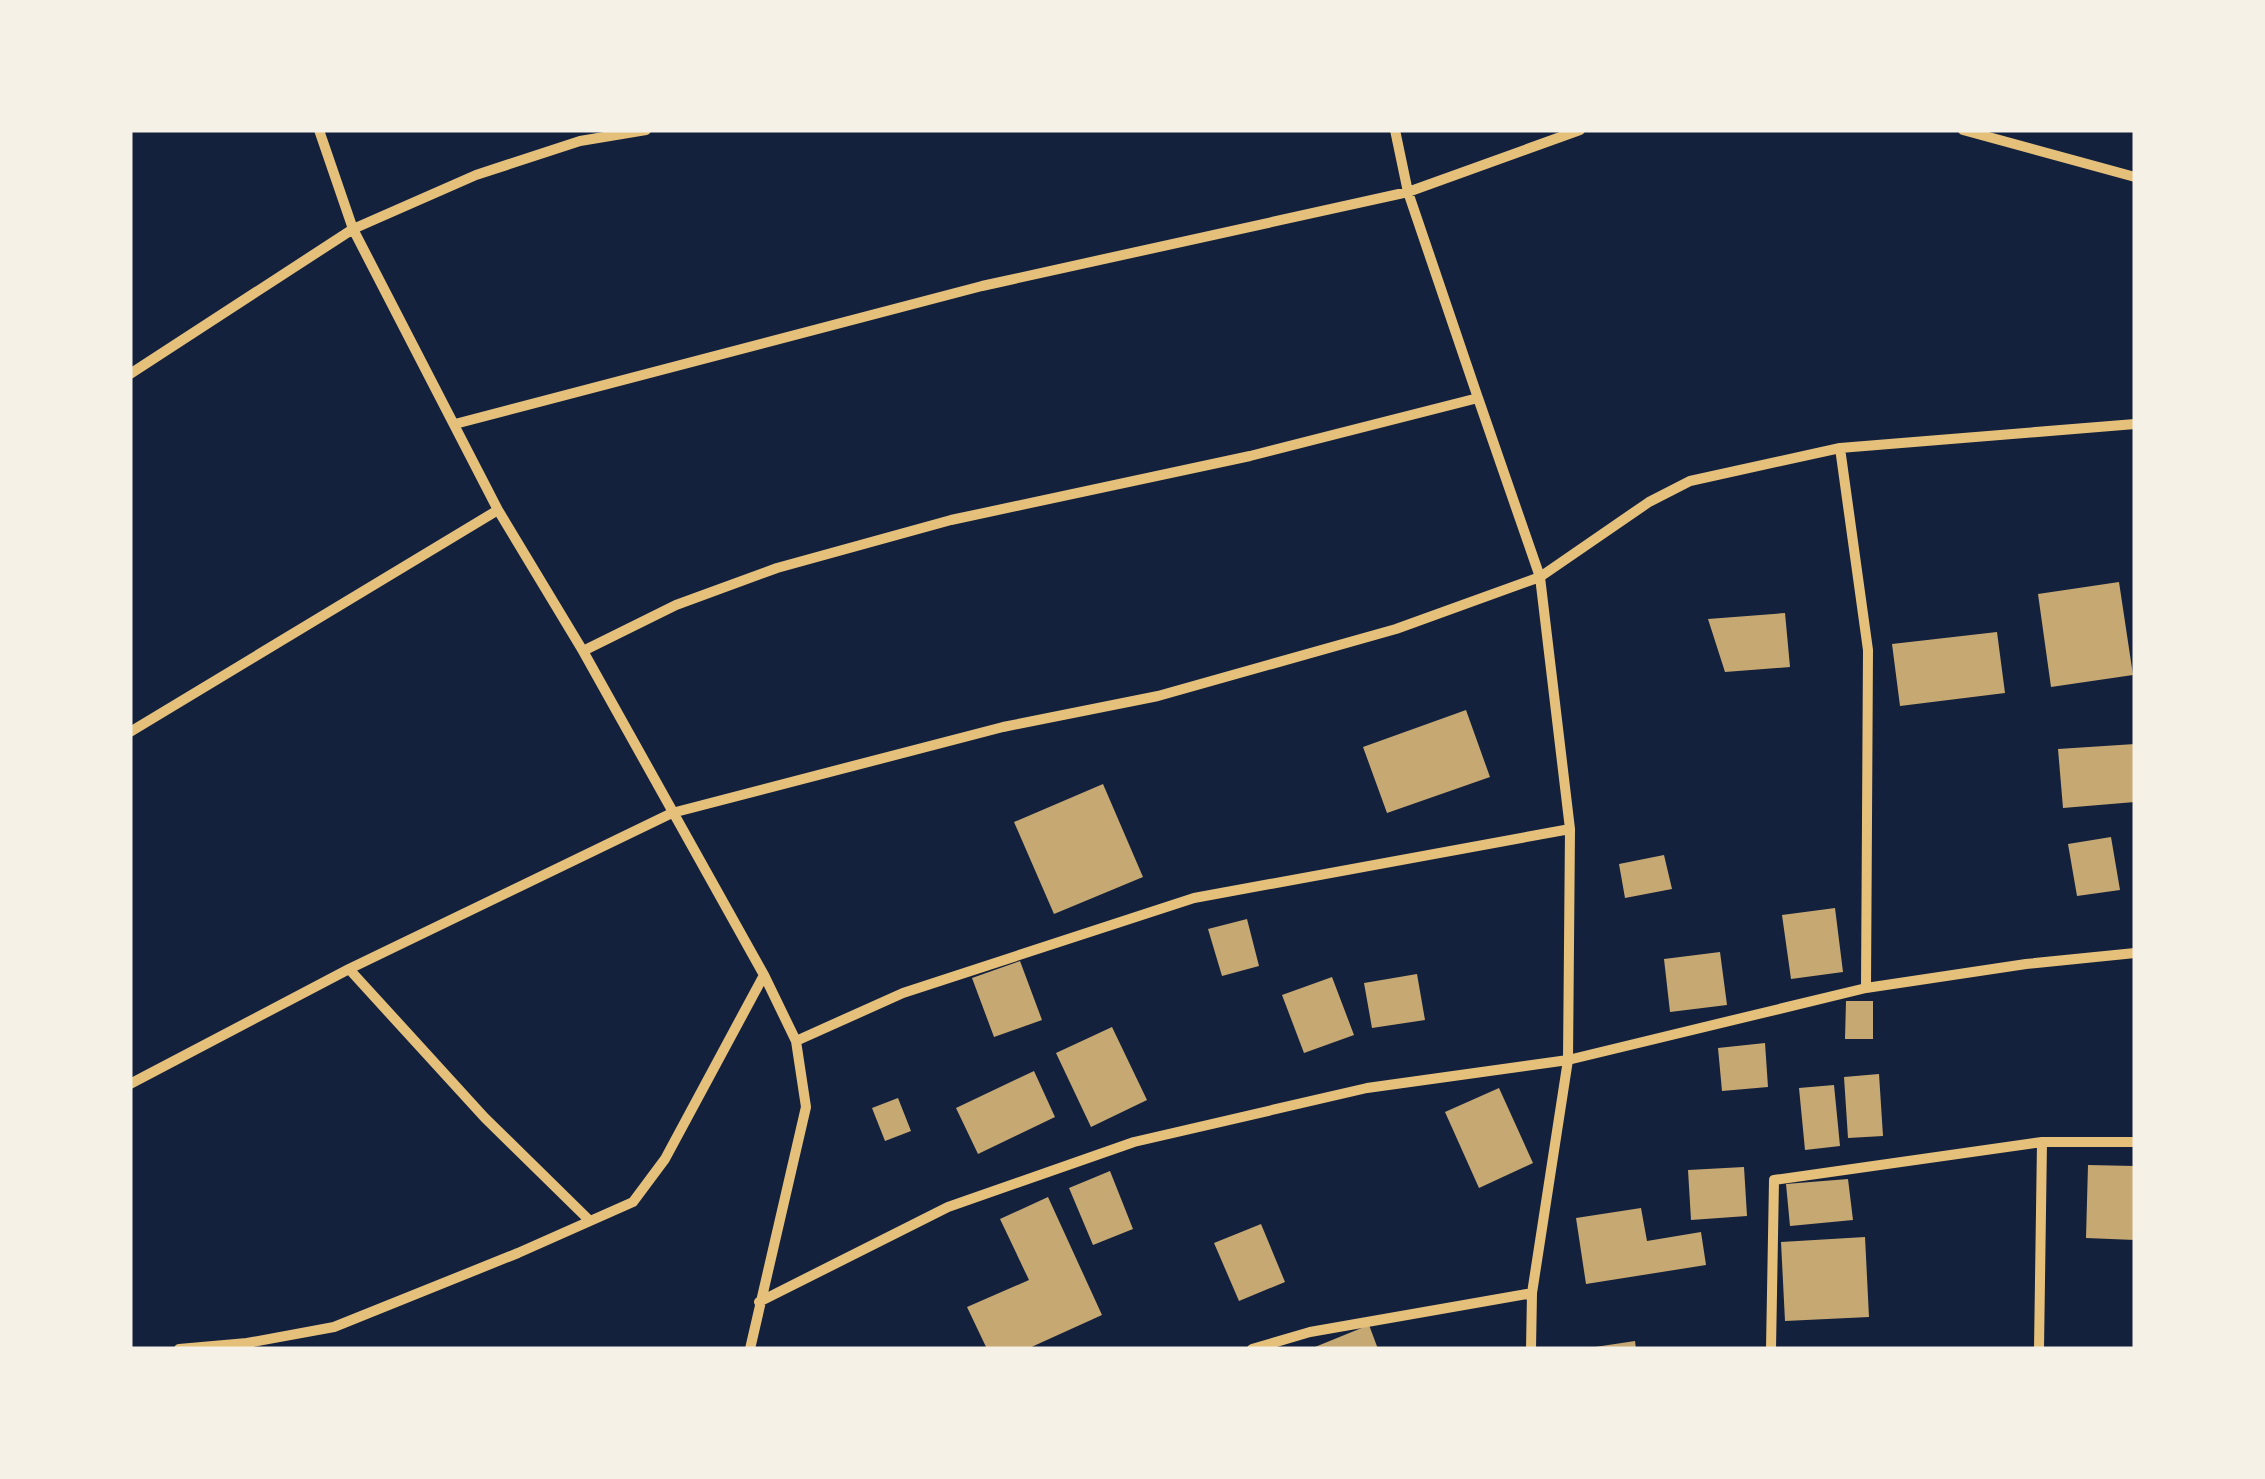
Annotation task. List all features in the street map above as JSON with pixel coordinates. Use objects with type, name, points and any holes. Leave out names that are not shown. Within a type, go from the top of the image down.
[{"type":"street","points":[[319,130],[354,229],[498,510],[583,651],[764,975],[796,1041],[806,1108],[750,1349]]},
{"type":"street","points":[[130,374],[354,229],[476,175],[580,141],[646,130]]},
{"type":"street","points":[[1395,130],[1408,192],[1540,577],[1570,829],[1568,1060],[1532,1293],[1531,1349]]},
{"type":"street","points":[[456,424],[982,286],[1408,192],[1580,130]]},
{"type":"street","points":[[1963,130],[2135,178]]},
{"type":"street","points":[[583,651],[676,605],[777,568],[951,520],[1250,456],[1478,398]]},
{"type":"street","points":[[130,1084],[348,969],[672,813],[1003,727],[1158,696],[1396,629],[1540,577],[1649,502],[1690,481],[1840,448],[2135,424]]},
{"type":"street","points":[[1840,448],[1868,650],[1866,988]]},
{"type":"street","points":[[130,732],[498,510]]},
{"type":"street","points":[[796,1041],[904,993],[1194,898],[1570,829]]},
{"type":"street","points":[[759,1302],[948,1207],[1134,1142],[1367,1088],[1568,1060],[1866,988],[2026,964],[2135,953]]},
{"type":"street","points":[[348,969],[486,1118],[590,1221]]},
{"type":"street","points":[[179,1349],[248,1346],[334,1327],[633,1202],[665,1160],[764,975]]},
{"type":"street","points":[[2039,1349],[2042,1142]]},
{"type":"street","points":[[1771,1349],[1774,1180],[2042,1142],[2135,1142]]},
{"type":"street","points":[[1252,1349],[1310,1332],[1532,1293]]},
{"type":"building","points":[[2119,582],[2133,675],[2051,687],[2038,594]]},
{"type":"building","points":[[1785,613],[1790,667],[1725,672],[1708,619]]},
{"type":"building","points":[[1997,632],[2005,693],[1900,706],[1892,644]]},
{"type":"building","points":[[1466,710],[1490,777],[1387,813],[1363,747]]},
{"type":"building","points":[[2135,744],[2135,802],[2063,808],[2058,749]]},
{"type":"building","points":[[1103,784],[1143,877],[1054,914],[1014,822]]},
{"type":"building","points":[[2111,837],[2120,890],[2077,896],[2068,844]]},
{"type":"building","points":[[1664,855],[1672,889],[1625,898],[1619,864]]},
{"type":"building","points":[[1835,908],[1843,972],[1791,979],[1782,915]]},
{"type":"building","points":[[1247,919],[1259,966],[1222,976],[1208,929]]},
{"type":"building","points":[[1720,952],[1727,1005],[1670,1012],[1664,959]]},
{"type":"building","points":[[1020,961],[1042,1020],[994,1037],[972,978]]},
{"type":"building","points":[[1417,974],[1425,1020],[1372,1028],[1364,983]]},
{"type":"building","points":[[1332,977],[1354,1035],[1304,1053],[1282,995]]},
{"type":"building","points":[[1846,1001],[1873,1001],[1873,1039],[1845,1039]]},
{"type":"building","points":[[1112,1027],[1147,1100],[1091,1127],[1056,1053]]},
{"type":"building","points":[[1765,1043],[1768,1087],[1722,1091],[1718,1048]]},
{"type":"building","points":[[1034,1071],[1055,1117],[978,1154],[956,1108]]},
{"type":"building","points":[[1879,1074],[1883,1136],[1848,1138],[1844,1077]]},
{"type":"building","points":[[1834,1085],[1840,1146],[1805,1150],[1799,1088]]},
{"type":"building","points":[[1499,1088],[1533,1163],[1479,1188],[1445,1112]]},
{"type":"building","points":[[898,1098],[911,1131],[885,1141],[872,1108]]},
{"type":"building","points":[[2088,1165],[2135,1166],[2135,1240],[2086,1238]]},
{"type":"building","points":[[1744,1167],[1747,1216],[1691,1220],[1688,1170]]},
{"type":"building","points":[[1110,1171],[1133,1229],[1093,1245],[1069,1188]]},
{"type":"building","points":[[1848,1179],[1853,1220],[1790,1226],[1786,1184]]},
{"type":"building","points":[[1048,1197],[1102,1315],[1027,1349],[987,1349],[967,1307],[1029,1280],[1000,1219]]},
{"type":"building","points":[[1641,1208],[1647,1241],[1701,1232],[1706,1265],[1586,1284],[1576,1218]]},
{"type":"building","points":[[1261,1224],[1285,1282],[1239,1301],[1214,1243]]},
{"type":"building","points":[[1865,1237],[1869,1317],[1785,1321],[1781,1242]]},
{"type":"building","points":[[1369,1325],[1378,1349],[1310,1349]]},
{"type":"building","points":[[1635,1341],[1636,1349],[1595,1349],[1595,1347]]}]
